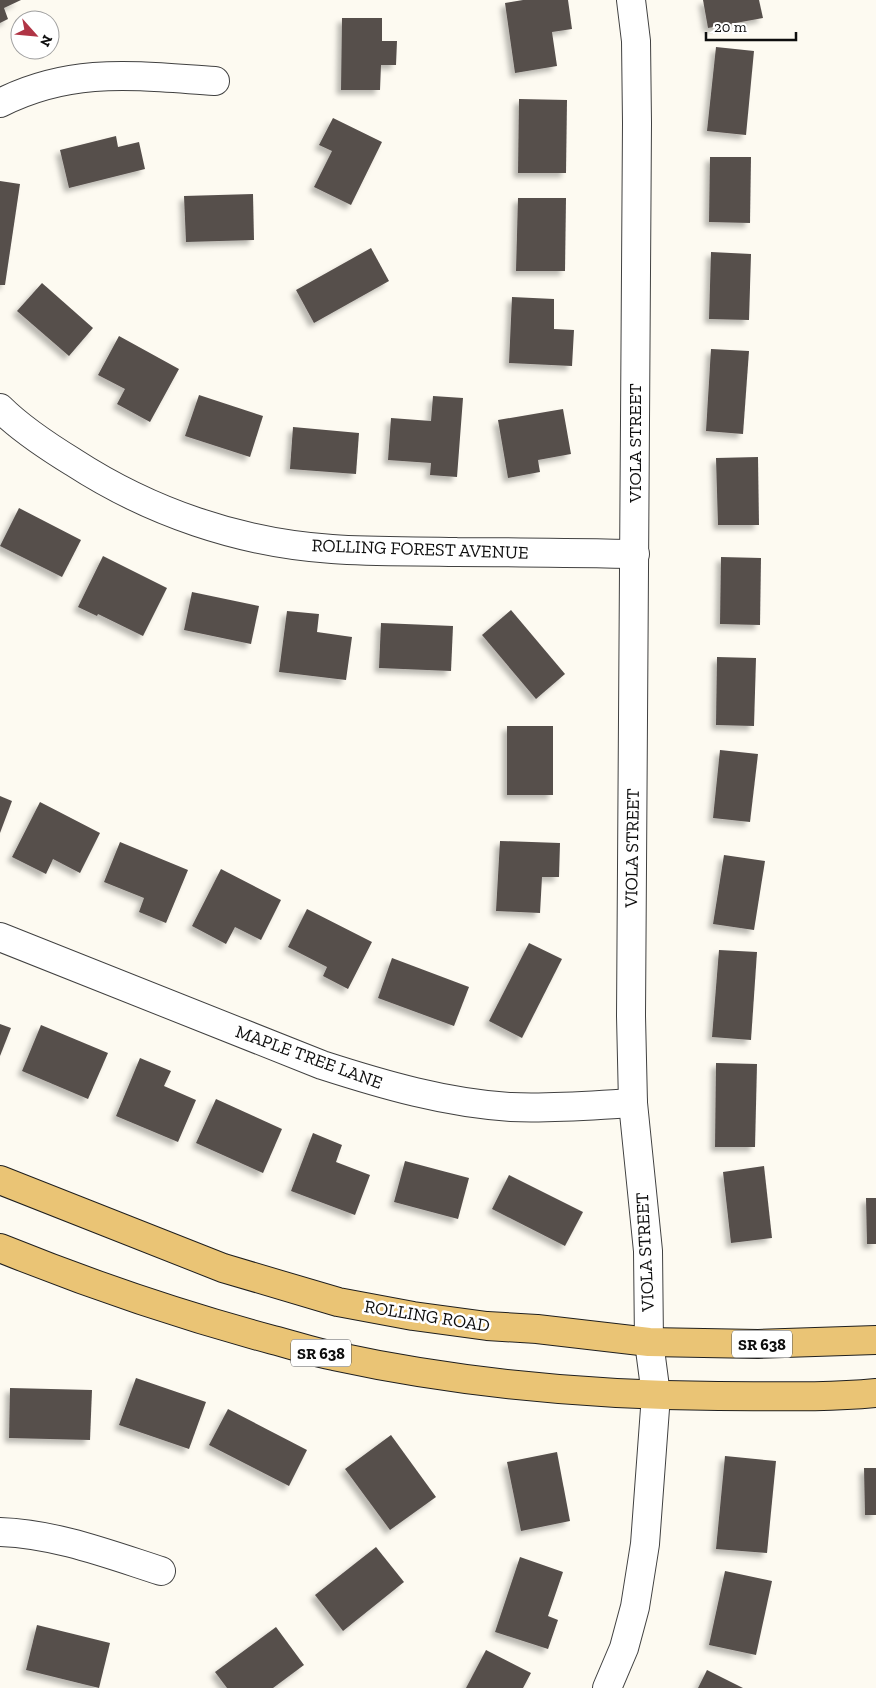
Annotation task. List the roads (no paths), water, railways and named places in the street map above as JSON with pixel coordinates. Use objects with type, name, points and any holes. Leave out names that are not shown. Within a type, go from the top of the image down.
[{"type":"main road","name":"ROLLING ROAD","points":[[0,1180],[224,1268],[338,1302],[413,1316],[486,1326],[649,1342],[758,1344],[876,1340]]},
{"type":"main road","name":"SR 638","points":[[0,1248],[56,1271],[213,1324],[332,1356],[407,1371],[480,1381],[656,1395],[780,1396],[876,1393]]},
{"type":"street","name":"VIOLA STREET","points":[[607,1688],[624,1648],[635,1607],[644,1553],[656,1395],[649,1342],[648,1251],[633,1103],[631,1016],[637,110],[636,41],[631,0]]},
{"type":"street","points":[[0,103],[51,84],[77,78],[104,75],[215,81]]},
{"type":"street","name":"ROLLING FOREST AVENUE","points":[[0,408],[45,445],[95,477],[183,518],[233,533],[331,549],[635,554]]},
{"type":"street","name":"MAPLE TREE LANE","points":[[0,938],[322,1065],[376,1083],[443,1098],[510,1106],[547,1107],[633,1103]]},
{"type":"street","points":[[0,1532],[20,1533],[76,1544],[161,1571]]}]
